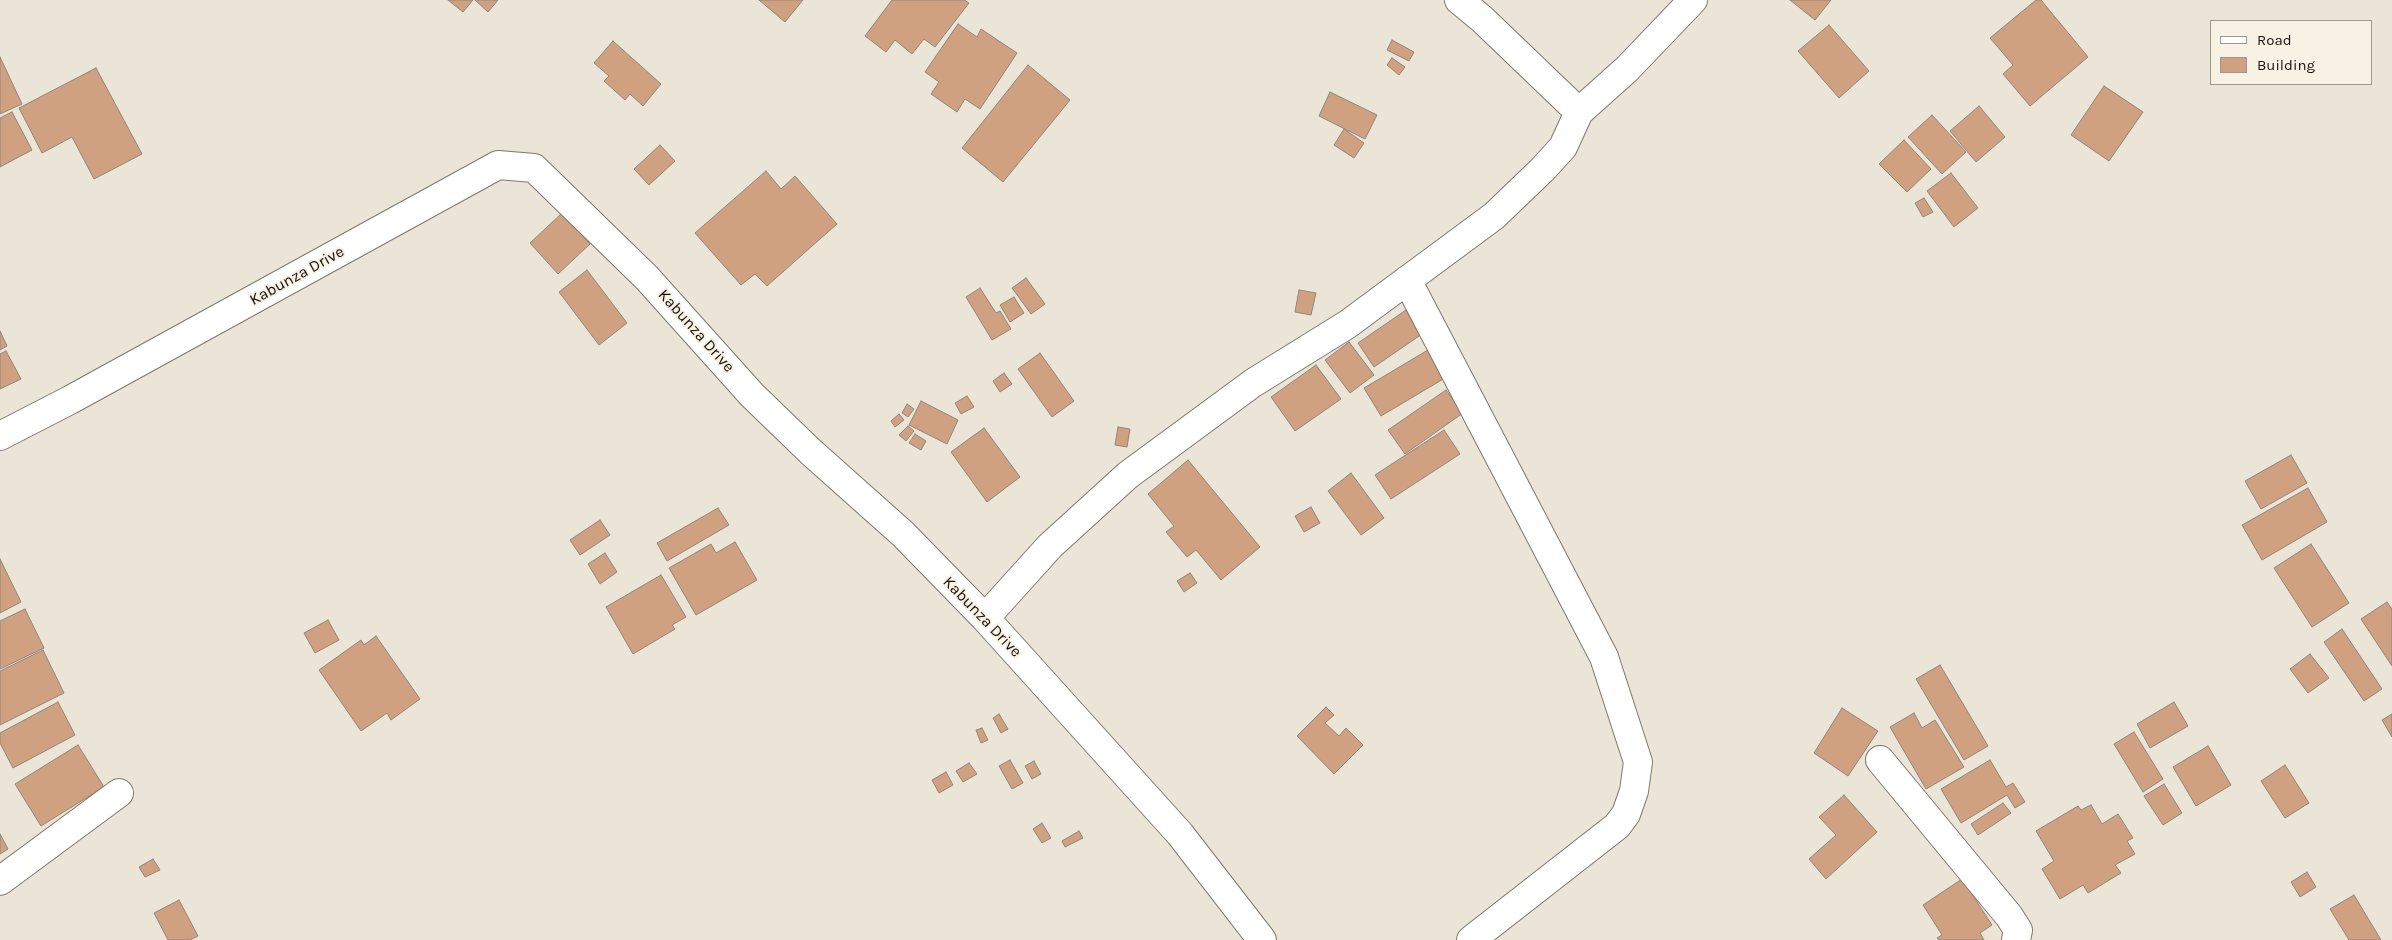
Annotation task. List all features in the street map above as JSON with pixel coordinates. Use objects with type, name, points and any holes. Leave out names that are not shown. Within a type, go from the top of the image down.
[{"type":"street","points":[[1459,0],[1482,19],[1579,112]]},
{"type":"street","points":[[985,618],[1050,546],[1128,474],[1253,383],[1348,324],[1494,216],[1563,147],[1579,112],[1627,69],[1693,0]]},
{"type":"street","name":"Kabunza Drive","points":[[0,436],[498,166],[534,168],[647,278],[752,395],[811,452],[903,534],[985,618],[1180,834],[1262,940]]},
{"type":"street","points":[[1407,280],[1604,657],[1638,762],[1634,790],[1629,806],[1626,814],[1617,826],[1471,940]]},
{"type":"street","points":[[1880,760],[2009,916],[2018,930],[2016,940]]},
{"type":"street","points":[[0,881],[119,793]]},
{"type":"building","points":[[448,0],[473,0],[463,12]]},
{"type":"building","points":[[475,0],[498,0],[488,12]]},
{"type":"building","points":[[759,0],[803,0],[785,22]]},
{"type":"building","points":[[892,0],[964,0],[969,3],[935,47],[924,39],[912,54],[895,40],[886,52],[865,36]]},
{"type":"building","points":[[1790,0],[1831,0],[1815,20]]},
{"type":"building","points":[[2036,0],[2041,0],[2088,57],[2030,106],[2003,74],[2013,65],[1990,38]]},
{"type":"building","points":[[958,24],[977,37],[981,29],[1017,53],[980,109],[965,99],[957,112],[931,94],[939,82],[925,72]]},
{"type":"building","points":[[1829,25],[1869,71],[1839,98],[1798,51]]},
{"type":"building","points":[[1392,40],[1414,52],[1409,61],[1387,50]]},
{"type":"building","points":[[613,41],[661,84],[643,106],[630,94],[625,100],[604,81],[609,76],[594,63]]},
{"type":"building","points":[[0,57],[22,104],[0,114]]},
{"type":"building","points":[[1392,58],[1405,67],[1399,75],[1387,65]]},
{"type":"building","points":[[1028,65],[1070,100],[1003,182],[962,148]]},
{"type":"building","points":[[96,68],[142,154],[94,179],[72,137],[42,153],[19,108]]},
{"type":"building","points":[[2104,86],[2143,112],[2109,161],[2071,135]]},
{"type":"building","points":[[1330,92],[1377,115],[1365,139],[1319,116]]},
{"type":"building","points":[[1979,106],[2005,137],[1976,162],[1950,131]]},
{"type":"building","points":[[12,112],[32,150],[0,167],[0,118]]},
{"type":"building","points":[[1932,115],[1966,152],[1942,174],[1908,137]]},
{"type":"building","points":[[1344,129],[1364,143],[1354,158],[1334,145]]},
{"type":"building","points":[[1904,140],[1931,169],[1907,192],[1879,164]]},
{"type":"building","points":[[660,145],[675,161],[649,185],[634,169]]},
{"type":"building","points":[[766,171],[781,189],[795,176],[837,224],[767,286],[755,274],[741,285],[695,233]]},
{"type":"building","points":[[1951,173],[1978,208],[1954,227],[1927,191]]},
{"type":"building","points":[[1924,198],[1933,212],[1923,217],[1915,203]]},
{"type":"building","points":[[562,213],[590,244],[558,274],[530,243]]},
{"type":"building","points":[[587,270],[627,323],[599,345],[559,292]]},
{"type":"building","points":[[1026,278],[1045,304],[1031,314],[1012,288]]},
{"type":"building","points":[[980,288],[996,313],[1000,311],[1011,329],[992,340],[966,297]]},
{"type":"building","points":[[1299,290],[1316,293],[1311,315],[1295,312]]},
{"type":"building","points":[[1014,297],[1024,313],[1010,322],[1000,305]]},
{"type":"building","points":[[1406,310],[1422,334],[1374,367],[1358,343]]},
{"type":"building","points":[[0,331],[7,346],[0,350]]},
{"type":"building","points":[[1349,342],[1374,375],[1350,393],[1325,360]]},
{"type":"building","points":[[1428,350],[1445,378],[1381,416],[1364,388]]},
{"type":"building","points":[[6,351],[21,379],[0,389],[0,354]]},
{"type":"building","points":[[1040,353],[1074,401],[1052,417],[1018,369]]},
{"type":"building","points":[[1316,365],[1341,399],[1295,431],[1271,397]]},
{"type":"building","points":[[1004,373],[1012,384],[1000,392],[993,381]]},
{"type":"building","points":[[1446,390],[1463,413],[1405,454],[1388,430]]},
{"type":"building","points":[[967,396],[974,407],[961,414],[955,403]]},
{"type":"building","points":[[921,401],[958,420],[947,444],[909,425]]},
{"type":"building","points":[[907,404],[914,409],[908,417],[902,413]]},
{"type":"building","points":[[899,414],[904,420],[895,427],[891,421]]},
{"type":"building","points":[[908,426],[914,431],[906,441],[899,435]]},
{"type":"building","points":[[1118,427],[1130,429],[1127,447],[1115,445]]},
{"type":"building","points":[[984,428],[1020,477],[987,502],[951,452]]},
{"type":"building","points":[[1444,430],[1460,454],[1391,499],[1375,475]]},
{"type":"building","points":[[915,434],[926,441],[921,450],[909,443]]},
{"type":"building","points":[[2291,455],[2307,483],[2261,509],[2245,481]]},
{"type":"building","points":[[1188,460],[1260,547],[1221,580],[1196,550],[1187,557],[1166,532],[1174,526],[1148,494]]},
{"type":"building","points":[[1351,473],[1384,518],[1361,535],[1328,491]]},
{"type":"building","points":[[2308,488],[2327,522],[2262,560],[2242,525]]},
{"type":"building","points":[[1311,507],[1320,523],[1304,532],[1295,516]]},
{"type":"building","points":[[718,508],[729,525],[667,561],[657,543]]},
{"type":"building","points":[[600,520],[610,535],[580,555],[570,540]]},
{"type":"building","points":[[735,542],[757,580],[696,615],[669,568],[711,544],[716,553]]},
{"type":"building","points":[[2311,544],[2349,603],[2312,627],[2274,568]]},
{"type":"building","points":[[605,553],[617,572],[600,584],[588,564]]},
{"type":"building","points":[[0,559],[21,602],[0,613]]},
{"type":"building","points":[[1190,573],[1197,583],[1184,592],[1177,581]]},
{"type":"building","points":[[661,575],[686,617],[672,625],[675,629],[633,654],[606,607]]},
{"type":"building","points":[[2387,602],[2392,609],[2392,666],[2361,619]]},
{"type":"building","points":[[25,609],[44,648],[0,669],[0,621]]},
{"type":"building","points":[[328,620],[339,640],[315,653],[304,633]]},
{"type":"building","points":[[2342,629],[2382,689],[2364,701],[2324,642]]},
{"type":"building","points":[[376,636],[420,699],[391,720],[387,713],[361,731],[319,670],[361,640],[364,645]]},
{"type":"building","points":[[43,650],[64,693],[0,725],[0,671]]},
{"type":"building","points":[[2310,654],[2329,678],[2308,693],[2290,669]]},
{"type":"building","points":[[1940,665],[1988,746],[1964,760],[1916,679]]},
{"type":"building","points":[[58,702],[75,735],[13,768],[0,743],[0,733]]},
{"type":"building","points":[[2174,702],[2188,726],[2150,748],[2137,724]]},
{"type":"building","points":[[1326,707],[1334,715],[1325,723],[1339,736],[1346,728],[1363,745],[1334,774],[1297,736]]},
{"type":"building","points":[[1842,708],[1878,731],[1848,776],[1814,753]]},
{"type":"building","points":[[1914,713],[1922,728],[1935,720],[1964,767],[1926,789],[1890,727]]},
{"type":"building","points":[[999,714],[1008,729],[1001,733],[993,718]]},
{"type":"building","points":[[2392,714],[2392,737],[2382,720]]},
{"type":"building","points":[[982,728],[988,740],[981,743],[976,730]]},
{"type":"building","points":[[2134,732],[2163,779],[2143,792],[2114,744]]},
{"type":"building","points":[[78,745],[104,787],[41,826],[15,784]]},
{"type":"building","points":[[2208,746],[2231,785],[2196,806],[2173,767]]},
{"type":"building","points":[[1010,760],[1023,783],[1012,789],[999,766]]},
{"type":"building","points":[[1990,760],[2006,787],[2013,783],[2025,802],[2015,808],[2007,795],[1961,823],[1941,789]]},
{"type":"building","points":[[1034,761],[1041,774],[1032,779],[1025,766]]},
{"type":"building","points":[[969,763],[977,774],[963,782],[956,771]]},
{"type":"building","points":[[2285,765],[2309,803],[2285,818],[2261,781]]},
{"type":"building","points":[[946,772],[953,785],[939,793],[932,780]]},
{"type":"building","points":[[2164,784],[2182,813],[2163,825],[2144,796]]},
{"type":"building","points":[[1844,795],[1877,832],[1826,879],[1809,859],[1836,835],[1819,817]]},
{"type":"building","points":[[2003,803],[2011,813],[1978,835],[1971,824]]},
{"type":"building","points":[[2091,805],[2102,824],[2118,814],[2133,838],[2127,841],[2135,854],[2115,865],[2121,873],[2088,893],[2083,885],[2060,899],[2042,869],[2054,861],[2036,831],[2078,806],[2081,810]]},
{"type":"building","points":[[1042,823],[1051,838],[1042,843],[1033,829]]},
{"type":"building","points":[[1079,831],[1083,838],[1065,847],[1062,841]]},
{"type":"building","points":[[0,834],[8,849],[0,854]]},
{"type":"building","points":[[153,859],[160,870],[145,877],[139,867]]},
{"type":"building","points":[[2307,872],[2316,887],[2300,897],[2291,882]]},
{"type":"building","points":[[1962,879],[1992,925],[1980,933],[1984,940],[1939,940],[1937,938],[1942,935],[1923,905]]},
{"type":"building","points":[[2354,895],[2381,940],[2349,940],[2330,909]]},
{"type":"building","points":[[179,900],[198,936],[190,940],[168,940],[154,913]]}]
